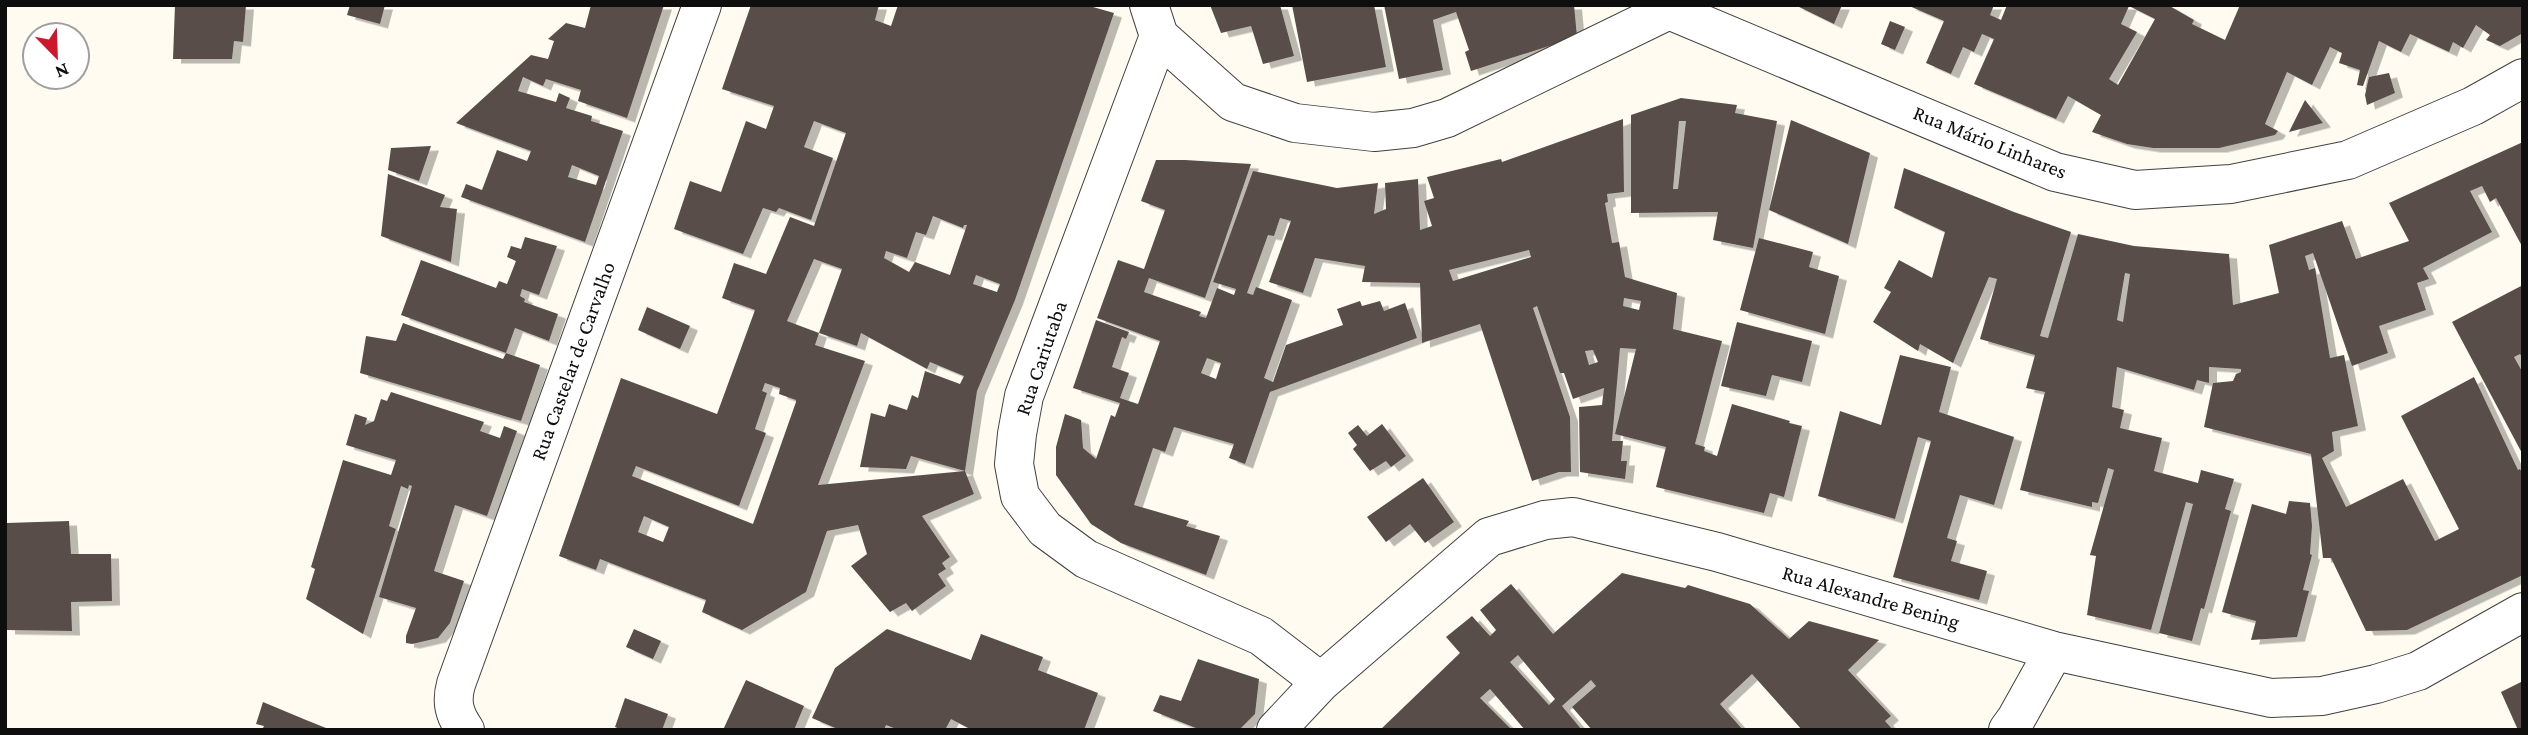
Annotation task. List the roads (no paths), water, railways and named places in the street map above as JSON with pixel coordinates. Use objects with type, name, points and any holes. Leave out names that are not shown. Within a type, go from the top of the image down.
[{"type":"street","name":"Rua Castelar de Carvalho","points":[[461,724],[452,700],[456,684],[702,5]]},
{"type":"street","points":[[1154,21],[1233,102],[1295,123],[1374,132],[1413,128],[1447,118],[1668,8]]},
{"type":"street","name":"Rua Mário Linhares","points":[[1668,8],[2054,172],[2135,190],[2231,184],[2348,160],[2473,106],[2523,78]]},
{"type":"street","name":"Rua Cariutaba","points":[[1154,21],[1024,396],[1014,464],[1020,496],[1045,529],[1086,559],[1261,636],[1321,682]]},
{"type":"street","name":"Rua Alexandre Bening","points":[[1276,730],[1321,682],[1489,537],[1534,522],[1573,517],[1717,552],[2054,651],[2270,698],[2322,696],[2418,671],[2523,612]]},
{"type":"street","points":[[2008,730],[2054,651]]}]
